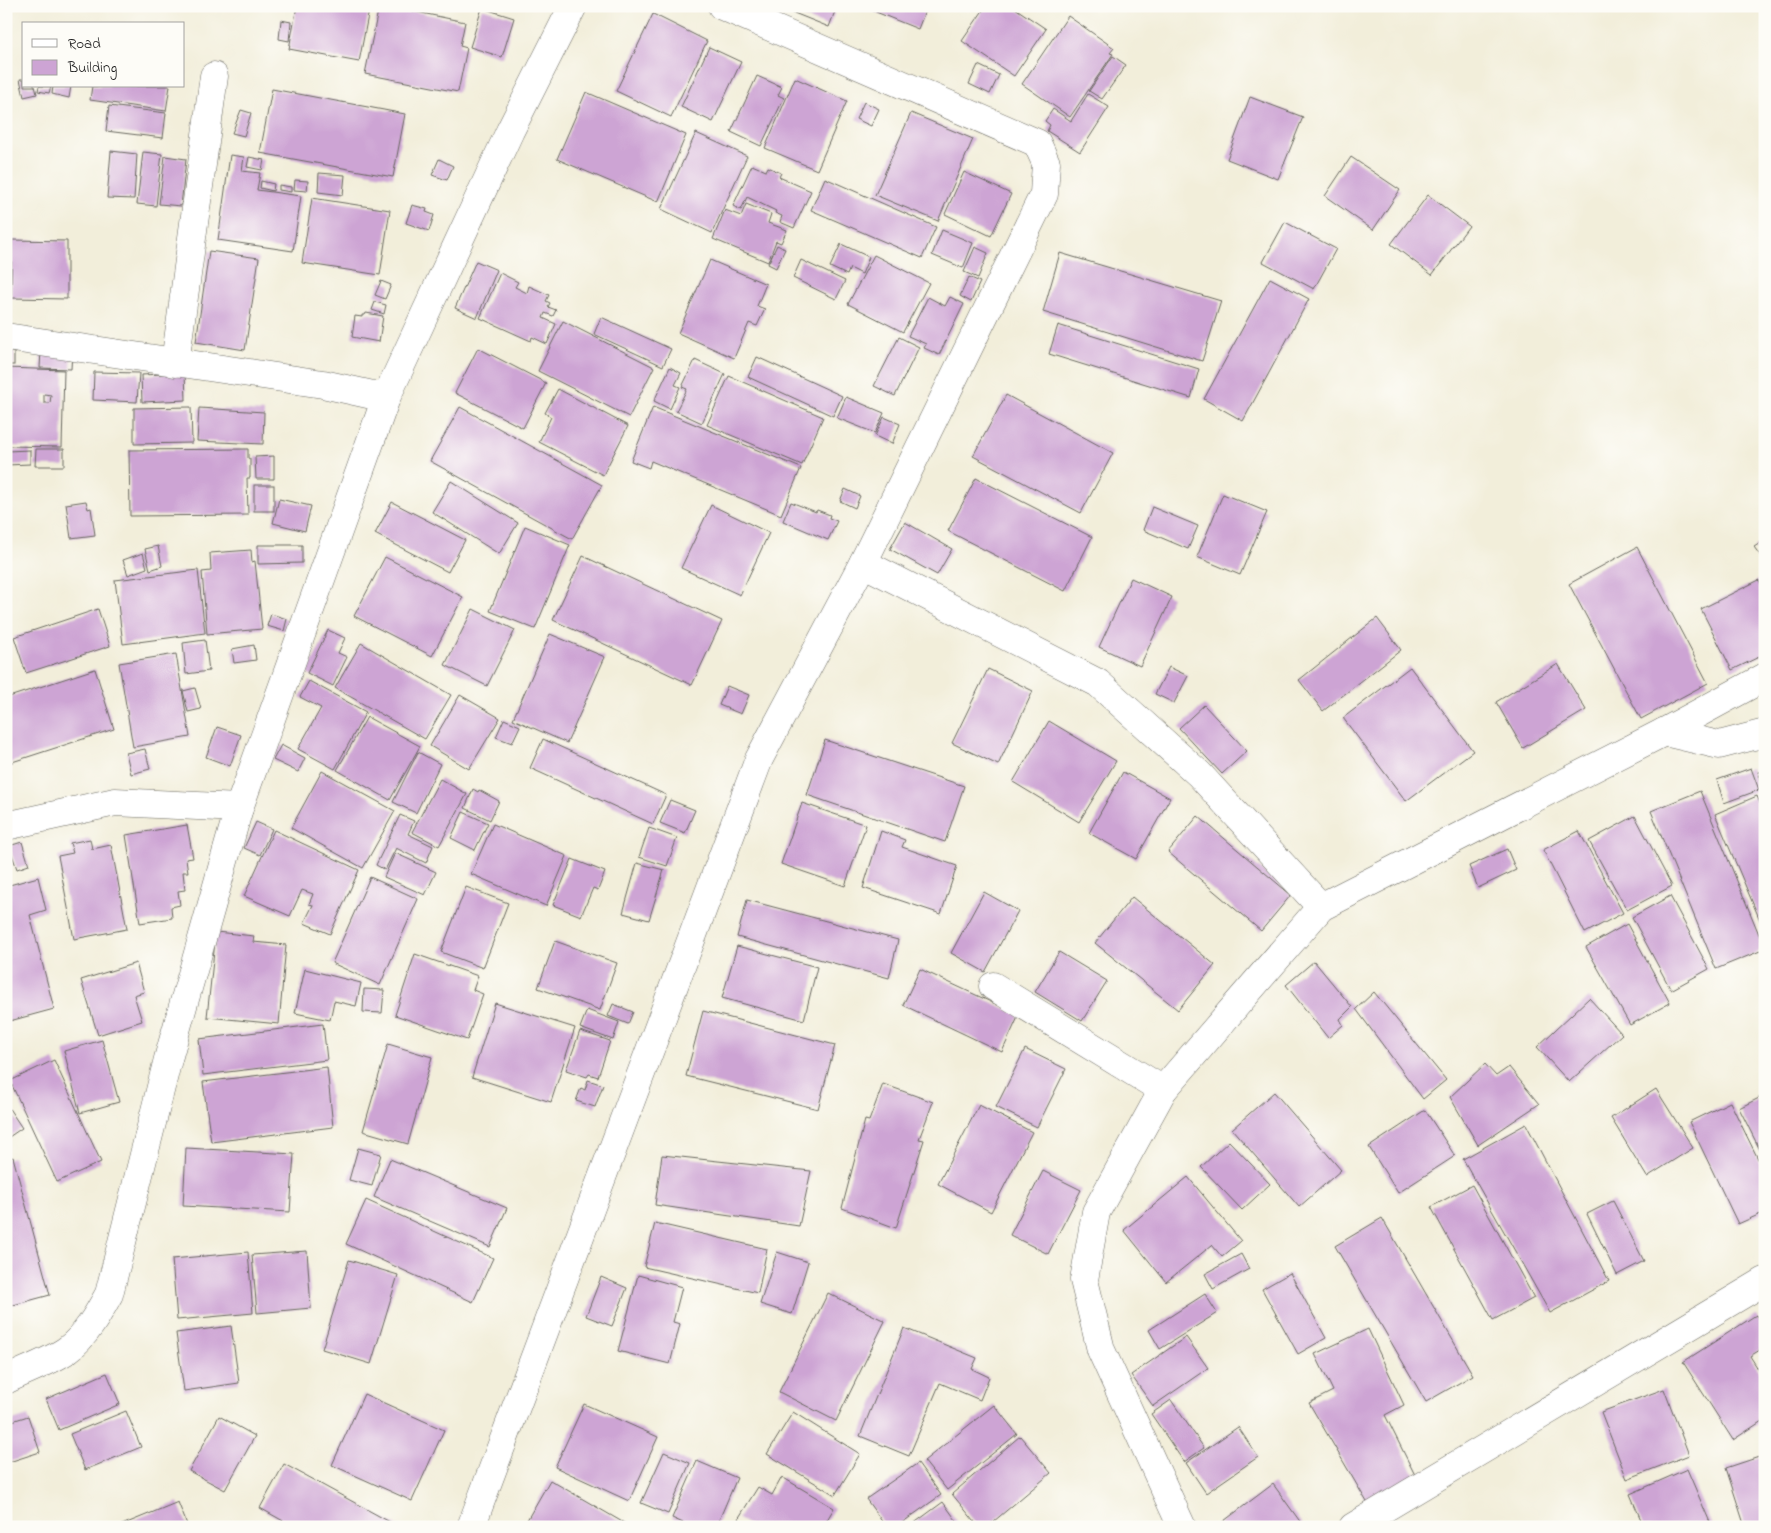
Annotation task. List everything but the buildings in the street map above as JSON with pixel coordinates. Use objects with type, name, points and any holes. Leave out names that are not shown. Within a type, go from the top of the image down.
[{"type":"street","points":[[6,1380],[66,1350],[85,1333],[98,1315],[109,1294],[168,1059],[239,808],[386,398],[510,131],[573,6]]},
{"type":"street","points":[[471,1527],[760,759],[863,563],[1044,194],[1046,163],[1037,143],[722,6]]},
{"type":"street","points":[[174,363],[214,76]]},
{"type":"street","points":[[6,337],[323,384],[386,398]]},
{"type":"street","points":[[863,563],[1098,683],[1199,774],[1321,907]]},
{"type":"street","points":[[1182,1527],[1101,1350],[1084,1280],[1096,1212],[1163,1090],[1321,907],[1664,732],[1765,678]]},
{"type":"street","points":[[1664,732],[1719,746],[1765,733]]},
{"type":"street","points":[[6,826],[115,802],[239,808]]},
{"type":"street","points":[[993,986],[1163,1090]]},
{"type":"street","points":[[1353,1527],[1765,1281]]}]
